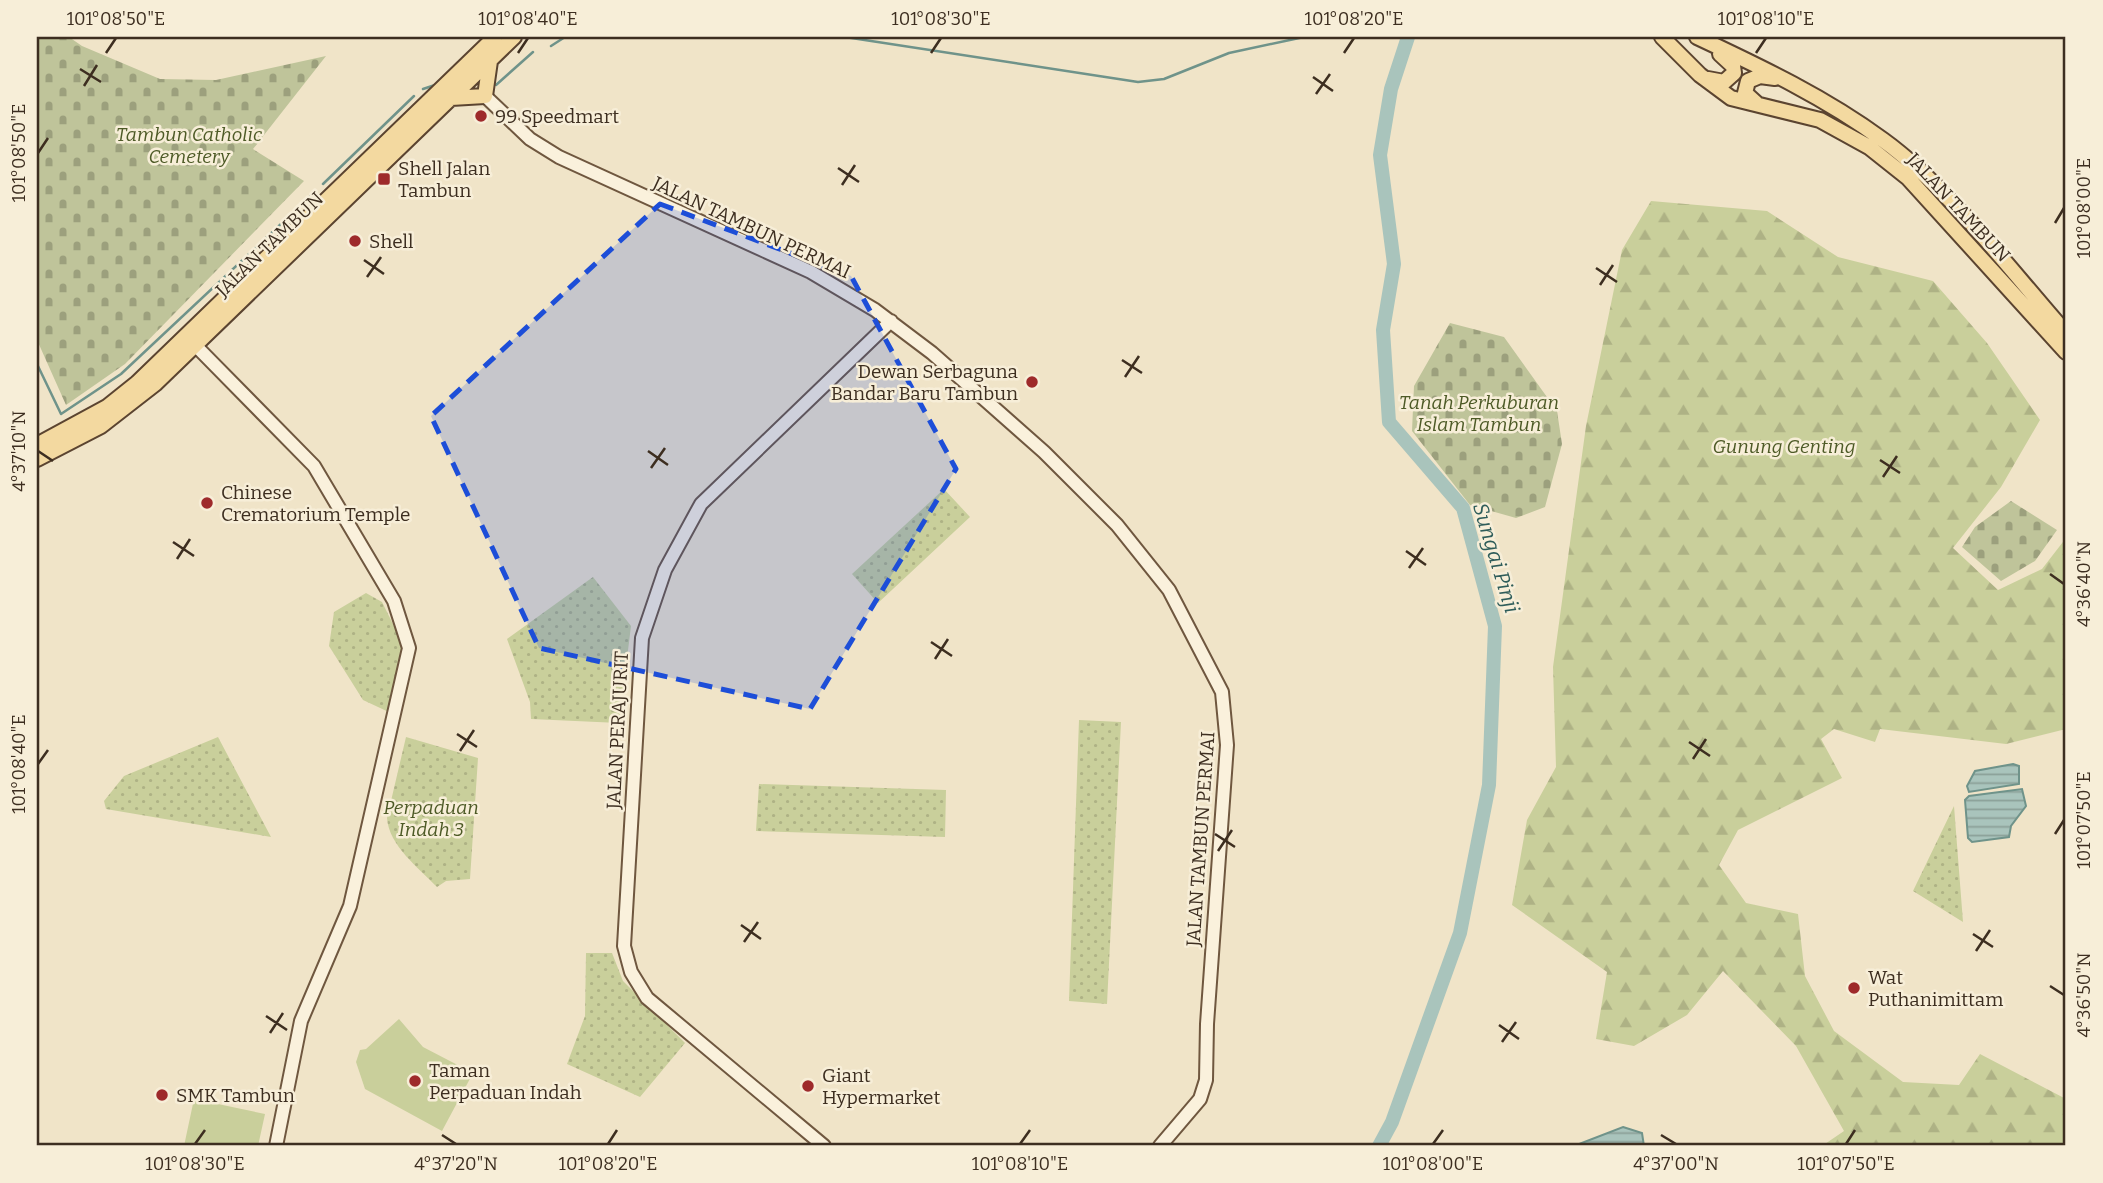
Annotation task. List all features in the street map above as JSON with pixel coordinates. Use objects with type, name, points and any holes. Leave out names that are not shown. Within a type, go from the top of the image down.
[{"type":"main road","name":"JALAN TAMBUN","points":[[37,445],[107,407],[136,383],[495,37]]},
{"type":"main road","name":"JALAN TAMBUN","points":[[37,459],[112,418],[155,384],[514,37]]},
{"type":"main road","name":"JALAN TAMBUN","points":[[1662,37],[1700,75],[1731,98],[1820,120],[1891,163],[1933,205],[2066,352]]},
{"type":"main road","name":"JALAN TAMBUN","points":[[1698,37],[1844,113],[1895,149],[1969,224],[2066,333]]},
{"type":"main road","points":[[1698,37],[1728,60],[1734,73],[1724,82],[1700,75]]},
{"type":"main road","points":[[451,98],[485,96],[486,70],[491,60]]},
{"type":"main road","points":[[1767,108],[1751,100],[1745,87],[1752,78],[1780,78]]},
{"type":"street","name":"JALAN TAMBUN PERMAI","points":[[485,96],[530,139],[559,157],[811,272],[891,321],[993,406],[1117,525],[1169,590],[1222,692],[1226,712],[1227,745],[1207,1024],[1206,1080],[1200,1099],[1160,1146]]},
{"type":"street","name":"JALAN PERAJURIT","points":[[824,1146],[647,998],[631,972],[624,946],[640,663],[645,622],[652,602],[682,535],[701,504],[891,321]]},
{"type":"street","points":[[194,344],[314,466],[394,601],[409,648],[350,906],[301,1021],[276,1146]]},
{"type":"highlighted area","points":[[660,204],[851,276],[956,469],[810,709],[539,648],[431,416]]},
{"type":"green space","name":"Tambun Catholic Cemetery","points":[[37,37],[69,37],[82,46],[160,79],[216,80],[326,56],[253,149],[304,181],[125,364],[66,405],[37,340]]},
{"type":"green space","name":"Gunung Genting","points":[[1651,201],[1767,211],[1838,257],[1933,281],[1987,343],[2040,420],[2001,487],[1953,548],[1998,590],[2042,569],[2066,538],[2066,729],[2006,744],[1880,729],[1875,742],[1834,729],[1821,739],[1842,778],[1738,830],[1719,865],[1746,903],[1798,914],[1805,976],[1834,1031],[1903,1082],[1959,1085],[1980,1054],[2066,1099],[2066,1146],[1822,1146],[1844,1131],[1796,1046],[1723,971],[1687,1015],[1634,1046],[1596,1039],[1607,972],[1512,905],[1527,820],[1556,767],[1553,667],[1586,426],[1622,250]]},
{"type":"green space","name":"Tanah Perkuburan Islam Tambun","points":[[1450,323],[1504,337],[1557,411],[1562,444],[1545,507],[1516,518],[1470,505],[1412,431],[1414,386]]},
{"type":"green space","points":[[944,489],[970,517],[878,603],[852,574]]},
{"type":"green space","points":[[2011,501],[2057,530],[2035,561],[2001,581],[1962,547],[1975,527]]},
{"type":"green space","points":[[593,577],[631,626],[619,723],[531,719],[530,702],[507,639]]},
{"type":"green space","points":[[366,593],[382,602],[402,642],[393,714],[363,700],[329,646],[334,612]]},
{"type":"green space","points":[[1079,720],[1121,722],[1107,1004],[1069,1001]]},
{"type":"green space","points":[[218,737],[271,837],[106,809],[104,801],[124,776]]},
{"type":"green space","name":"Perpaduan Indah 3","points":[[406,737],[478,758],[470,879],[446,881],[437,887],[406,856],[393,838],[387,818]]},
{"type":"green space","points":[[759,784],[946,790],[945,837],[756,831]]},
{"type":"green space","points":[[1954,806],[1963,922],[1913,891]]},
{"type":"green space","points":[[586,953],[612,953],[623,981],[685,1043],[640,1097],[567,1064],[585,1016]]},
{"type":"green space","name":"Taman Perpaduan Indah","points":[[399,1019],[423,1047],[473,1073],[442,1131],[365,1089],[356,1062],[360,1050],[366,1049]]},
{"type":"green space","points":[[194,1099],[265,1114],[258,1146],[184,1146]]},
{"type":"water","points":[[2013,764],[2019,766],[2019,784],[1969,792],[1967,786],[1975,771]]},
{"type":"water","points":[[2022,789],[2026,806],[2011,826],[2009,837],[1972,842],[1968,838],[1965,800],[1969,796]]},
{"type":"water","points":[[1623,1127],[1642,1133],[1644,1146],[1574,1146]]},
{"type":"waterway","points":[[551,46],[565,37]]},
{"type":"waterway","points":[[845,37],[1138,82],[1164,79],[1229,53],[1304,37]]},
{"type":"waterway","name":"Sungai Pinji","points":[[1379,1146],[1392,1122],[1460,933],[1489,785],[1495,626],[1463,508],[1389,422],[1383,330],[1394,264],[1380,155],[1391,89],[1408,37]]},
{"type":"waterway","points":[[496,85],[533,52]]},
{"type":"waterway","points":[[423,89],[435,85]]},
{"type":"waterway","points":[[323,184],[414,96]]},
{"type":"waterway","points":[[37,364],[61,414],[121,374],[314,193]]},
{"type":"place","name":"99 Speedmart","points":[[481,116]]},
{"type":"place","name":"Shell Jalan Tambun","points":[[384,179]]},
{"type":"place","name":"Shell","points":[[355,241]]},
{"type":"place","name":"Dewan Serbaguna Bandar Baru Tambun","points":[[1032,382]]},
{"type":"place","name":"Chinese Crematorium Temple","points":[[207,503]]},
{"type":"place","name":"Wat Puthanimittam","points":[[1854,988]]},
{"type":"place","name":"Taman Perpaduan Indah","points":[[415,1081]]},
{"type":"place","name":"Giant Hypermarket","points":[[808,1086]]},
{"type":"place","name":"SMK Tambun","points":[[162,1095]]}]
